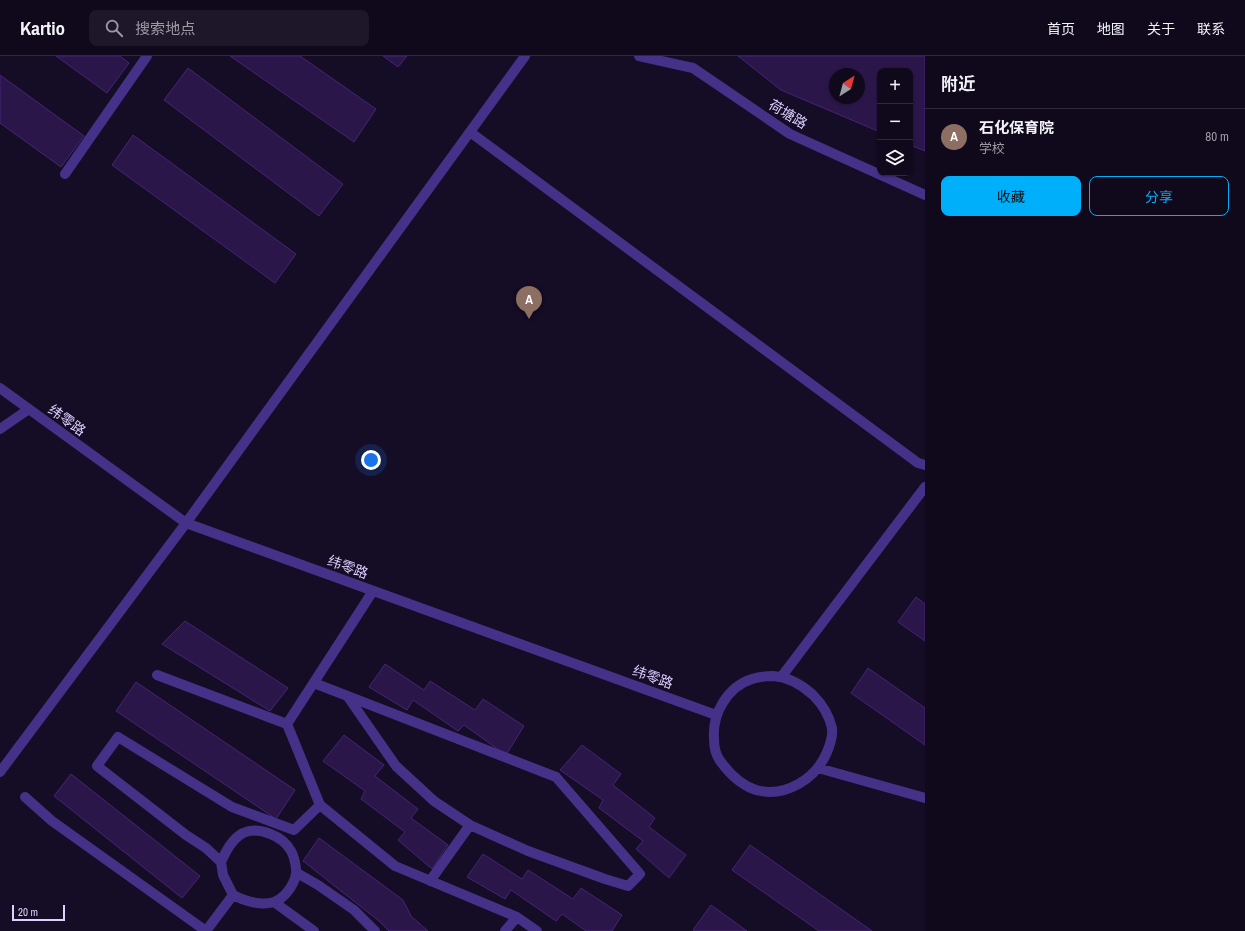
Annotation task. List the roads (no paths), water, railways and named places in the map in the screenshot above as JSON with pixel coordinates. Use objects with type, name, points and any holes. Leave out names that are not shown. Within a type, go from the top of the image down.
[{"type":"street","points":[[66,174],[147,56]]},
{"type":"street","points":[[0,772],[186,523],[525,56]]},
{"type":"street","name":"荷塘路","points":[[639,56],[693,68],[790,134],[925,195]]},
{"type":"street","points":[[470,132],[918,463],[925,465]]},
{"type":"street","name":"纬零路","points":[[0,388],[186,523],[716,715]]},
{"type":"street","points":[[0,429],[29,409]]},
{"type":"street","points":[[782,676],[925,487]]},
{"type":"street","points":[[287,724],[373,591]]},
{"type":"street","points":[[157,675],[287,724],[320,805],[395,866],[517,917],[537,931]]},
{"type":"street","points":[[782,676],[796,682],[809,691],[822,704],[828,716],[832,730],[830,744],[826,756],[818,768],[806,780],[796,786],[785,789],[771,791],[756,790],[742,783],[729,773],[718,759],[714,745],[713,731],[716,715],[722,703],[730,694],[751,679],[782,676]]},
{"type":"street","points":[[314,683],[556,777],[640,874],[628,886],[528,851],[470,825],[434,801],[396,766],[348,697]]},
{"type":"street","points":[[220,862],[230,846],[243,833],[256,831],[270,833],[282,841],[291,850],[297,873],[292,885],[284,896],[274,902],[247,902],[232,896],[223,875],[220,862],[206,848],[186,835],[97,766],[118,737],[232,807],[294,830]]},
{"type":"street","points":[[818,768],[925,798]]},
{"type":"street","points":[[25,797],[52,820],[206,931],[232,896]]},
{"type":"street","points":[[282,841],[320,805]]},
{"type":"street","points":[[430,881],[470,825]]},
{"type":"street","points":[[297,873],[318,885],[354,910],[375,931]]},
{"type":"street","points":[[274,902],[314,931]]},
{"type":"street","points":[[506,931],[517,917]]},
{"type":"place","name":"石化保育院","points":[[529,319]]}]
